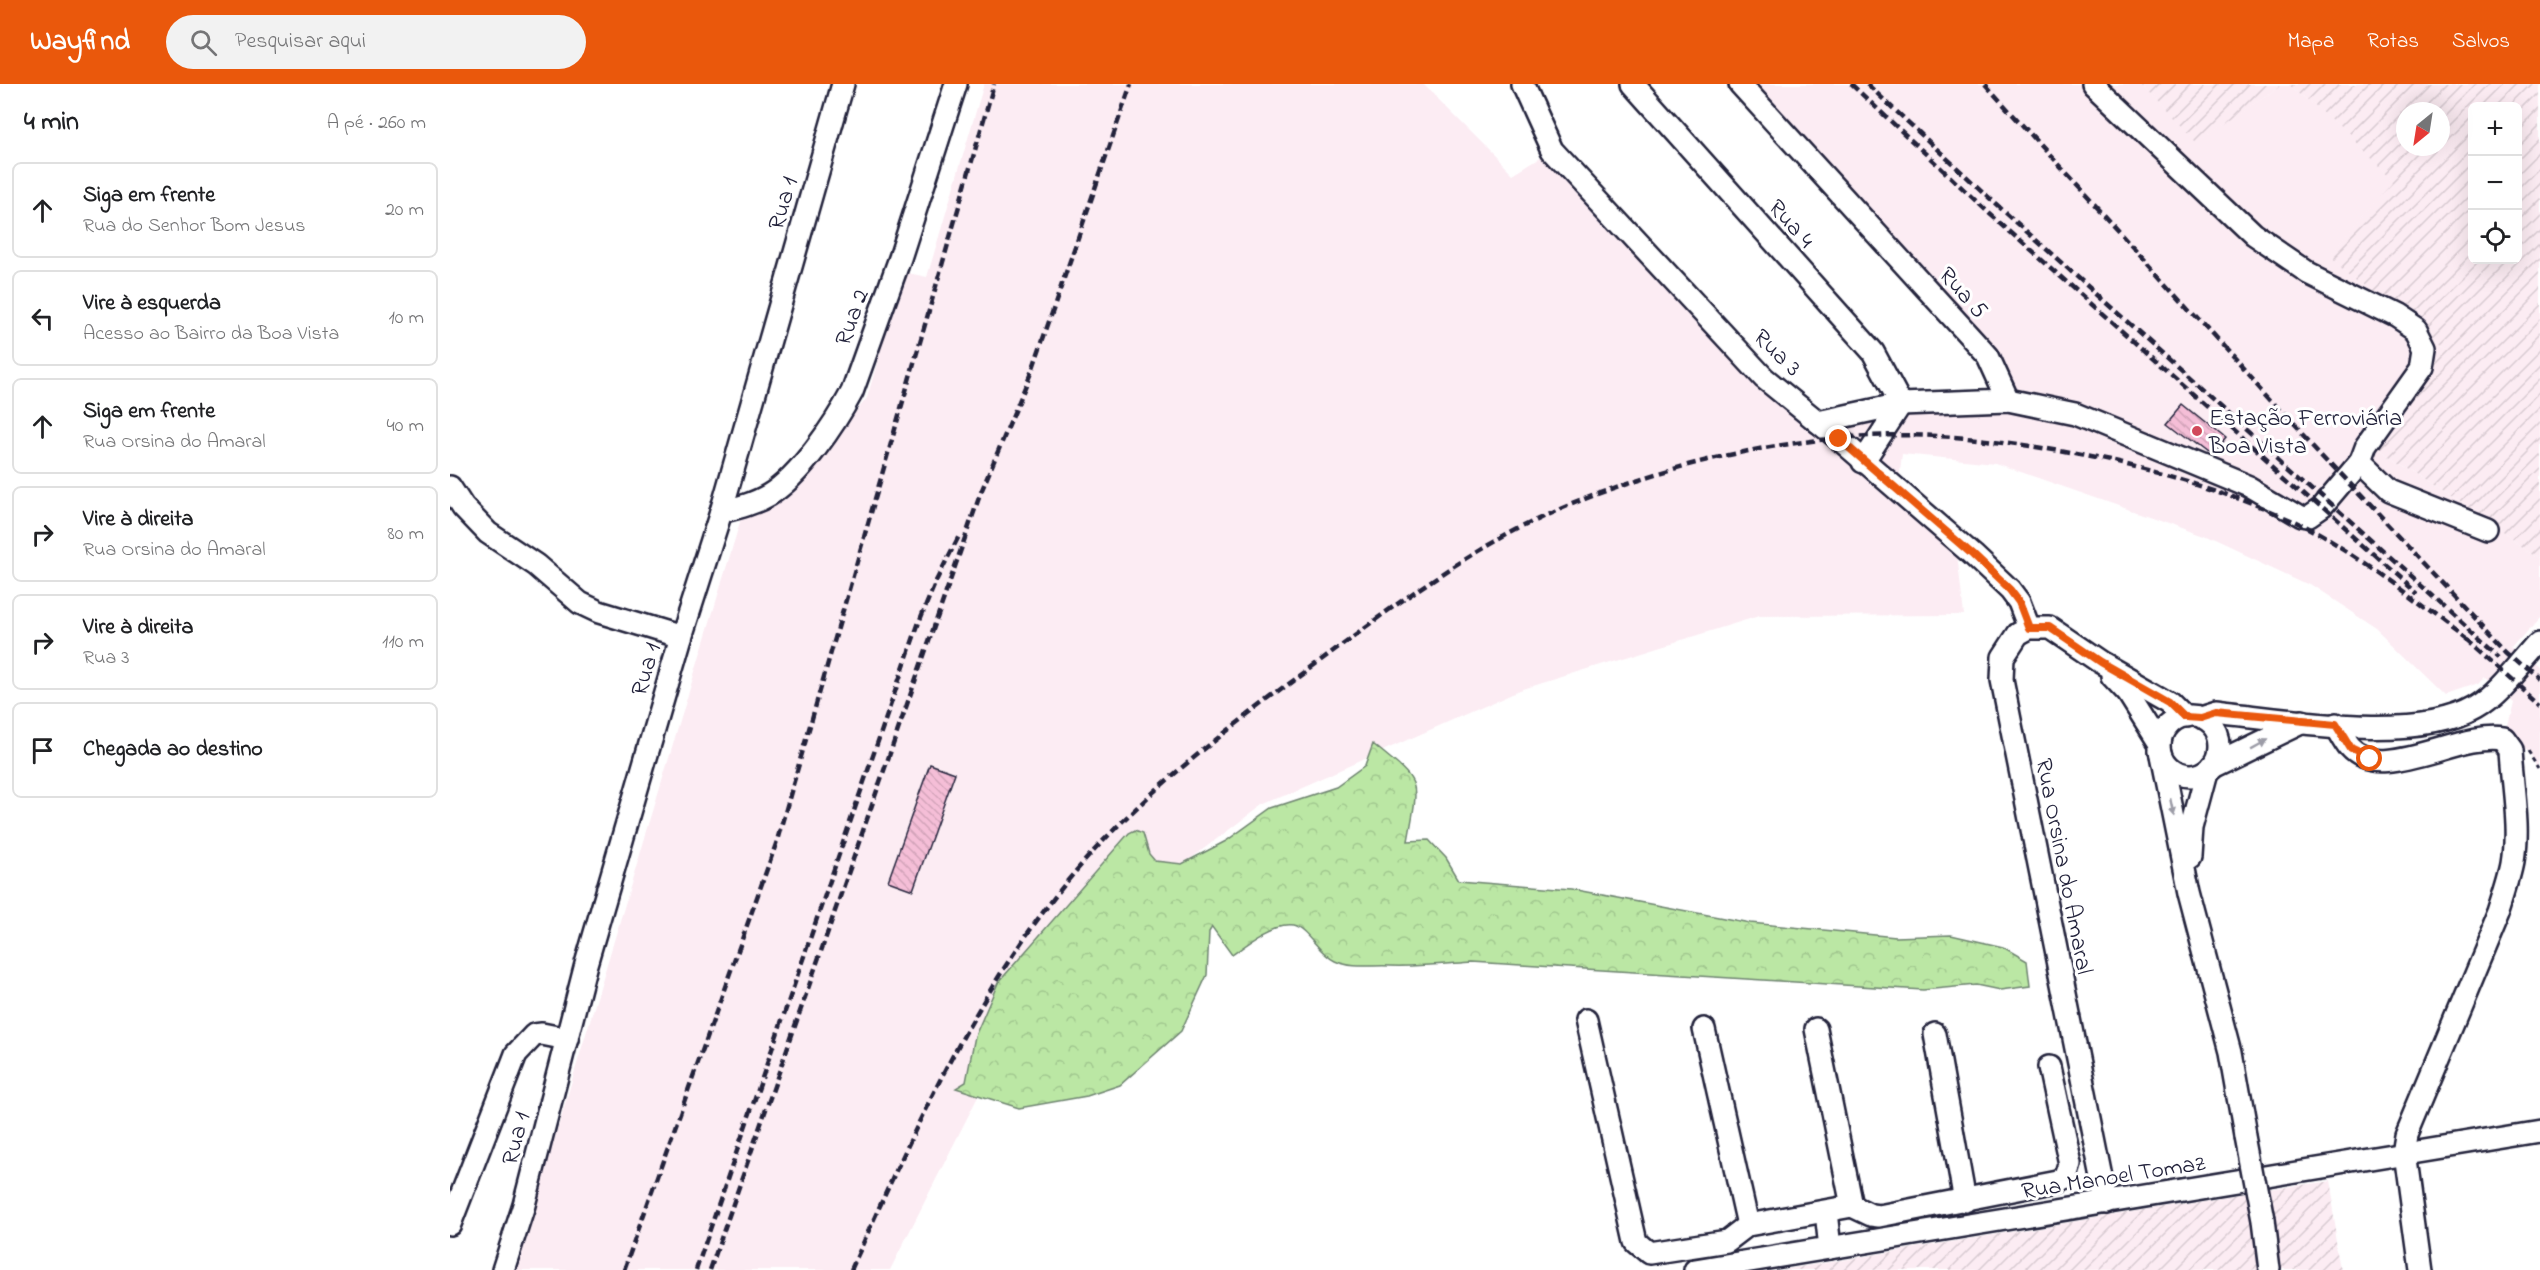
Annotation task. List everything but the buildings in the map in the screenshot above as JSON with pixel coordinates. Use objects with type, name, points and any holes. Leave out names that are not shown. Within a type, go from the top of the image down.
[{"type":"street","name":"Rua 1","points":[[503,1270],[524,1205],[567,1039],[681,637],[721,512],[843,84]]},
{"type":"street","name":"Rua 2","points":[[721,512],[767,496],[783,485],[843,410],[852,392],[900,258],[956,84]]},
{"type":"street","name":"Rua 3","points":[[1522,84],[1552,150],[1764,378],[1973,555],[2010,590],[2019,602],[2029,628]]},
{"type":"street","name":"Rua 4","points":[[1633,84],[1873,352],[1901,404]]},
{"type":"street","name":"Rua 5","points":[[1740,84],[1988,356],[2008,400]]},
{"type":"street","points":[[1818,422],[1901,404],[2008,400],[2075,414],[2249,486],[2300,516],[2308,517],[2315,513],[2359,463],[2365,447],[2422,367],[2425,348],[2416,330],[2395,316],[2306,272],[2253,236],[2093,84]]},
{"type":"street","points":[[1863,462],[1901,404]]},
{"type":"street","points":[[2359,463],[2388,491],[2488,531]]},
{"type":"street","points":[[450,487],[463,507],[488,533],[536,566],[580,603],[599,612],[681,637]]},
{"type":"street","points":[[2029,628],[2050,628],[2100,662],[2192,717],[2210,724],[2217,733],[2218,755],[2210,768],[2192,827],[2189,893]]},
{"type":"street","name":"Rua Orsina do Amaral","points":[[2029,628],[2018,634],[2010,643],[2003,657],[2002,680],[2108,1203]]},
{"type":"street","points":[[2268,1270],[2231,1052],[2189,893],[2160,747],[2165,729],[2170,723],[2216,713],[2302,722],[2426,726],[2455,718],[2473,709],[2492,695],[2540,642]]},
{"type":"street","points":[[2100,662],[2128,693],[2160,747],[2169,768],[2178,774],[2198,775],[2302,722]]},
{"type":"street","points":[[2335,724],[2351,750],[2370,759],[2389,761],[2487,736],[2502,739],[2510,750],[2516,838],[2514,861],[2500,911],[2407,1134],[2404,1152],[2420,1270]]},
{"type":"street","points":[[1586,1020],[1636,1242],[1640,1248],[1649,1253],[1727,1242],[1748,1225],[1852,1206],[1871,1215],[1879,1215],[1965,1201],[2058,1181],[2066,1177],[2070,1164],[2049,1067]]},
{"type":"street","points":[[1704,1029],[1748,1225]]},
{"type":"street","points":[[1816,1029],[1852,1206]]},
{"type":"street","points":[[450,1224],[516,1054],[534,1035],[543,1034],[567,1039]]},
{"type":"street","points":[[1935,1034],[1965,1201]]},
{"type":"street","name":"Rua Manoel Tomaz","points":[[1695,1270],[2540,1131]]},
{"type":"street","points":[[1826,1212],[1830,1248]]},
{"type":"street","points":[[2260,1270],[2263,1230]]},
{"type":"shaded area","points":[[984,84],[1423,84],[1513,174],[1552,150],[1818,422],[2008,400],[1988,356],[1740,84],[2140,84],[2196,142],[2280,84],[2291,84],[2395,180],[2329,255],[2447,348],[2370,445],[2540,556],[2540,616],[2513,647],[2540,669],[2540,769],[2529,752],[2502,739],[2511,701],[2485,678],[2478,685],[2446,696],[2377,629],[2310,585],[2205,536],[1995,463],[1902,454],[1896,506],[1957,554],[1964,615],[1759,616],[1520,690],[1263,804],[1177,869],[996,1061],[890,1270],[515,1270],[743,512],[792,491],[867,398],[903,272],[927,277]]},
{"type":"shaded area","points":[[2140,84],[2280,84],[2196,143]]},
{"type":"shaded area","points":[[2291,84],[2540,84],[2540,556],[2370,445],[2447,348],[2328,255],[2394,180]]},
{"type":"shaded area","points":[[2328,1181],[2343,1270],[1782,1270],[2240,1194]]},
{"type":"green space","points":[[1373,744],[1409,776],[1413,784],[1414,805],[1408,841],[1429,840],[1446,858],[1459,880],[1571,889],[1750,923],[1896,937],[1951,935],[2003,947],[2027,961],[2030,986],[2000,990],[1976,985],[1923,990],[1473,962],[1411,966],[1355,966],[1329,958],[1303,931],[1293,925],[1269,931],[1232,955],[1212,927],[1209,932],[1207,975],[1181,1031],[1120,1085],[1087,1096],[1019,1108],[956,1088],[966,1082],[975,1036],[998,983],[1129,833],[1135,830],[1143,833],[1149,854],[1155,861],[1182,864],[1226,841],[1272,808],[1336,787],[1365,766]]},
{"type":"railway","points":[[624,1270],[776,844],[994,84]]},
{"type":"railway","points":[[710,1270],[981,492],[1033,368],[1131,84]]},
{"type":"railway","points":[[1851,84],[1990,214],[2416,592]]},
{"type":"railway","points":[[1867,84],[1997,205],[2501,657]]},
{"type":"railway","points":[[1985,84],[2324,457],[2508,652],[2540,680]]},
{"type":"railway","points":[[851,1270],[918,1124],[968,1029],[995,982],[1025,938],[1085,860],[1146,799],[1213,742],[1394,606],[1474,553],[1576,502],[1676,468],[1729,455],[1835,438],[1887,435],[1938,436],[2024,445],[2157,472],[2204,486],[2272,512],[2341,548],[2472,642]]},
{"type":"railway","points":[[696,1270],[919,622],[936,581],[959,536]]},
{"type":"railway","points":[[2467,638],[2540,703]]},
{"type":"place","name":"Estação Ferroviária Boa Vista","points":[[2197,431]]},
{"type":"route","points":[[1839,439],[2010,590],[2019,602],[2029,628],[2050,628],[2061,634],[2100,662],[2170,702],[2185,717],[2200,718],[2216,713],[2335,724],[2351,750],[2370,759]]}]
